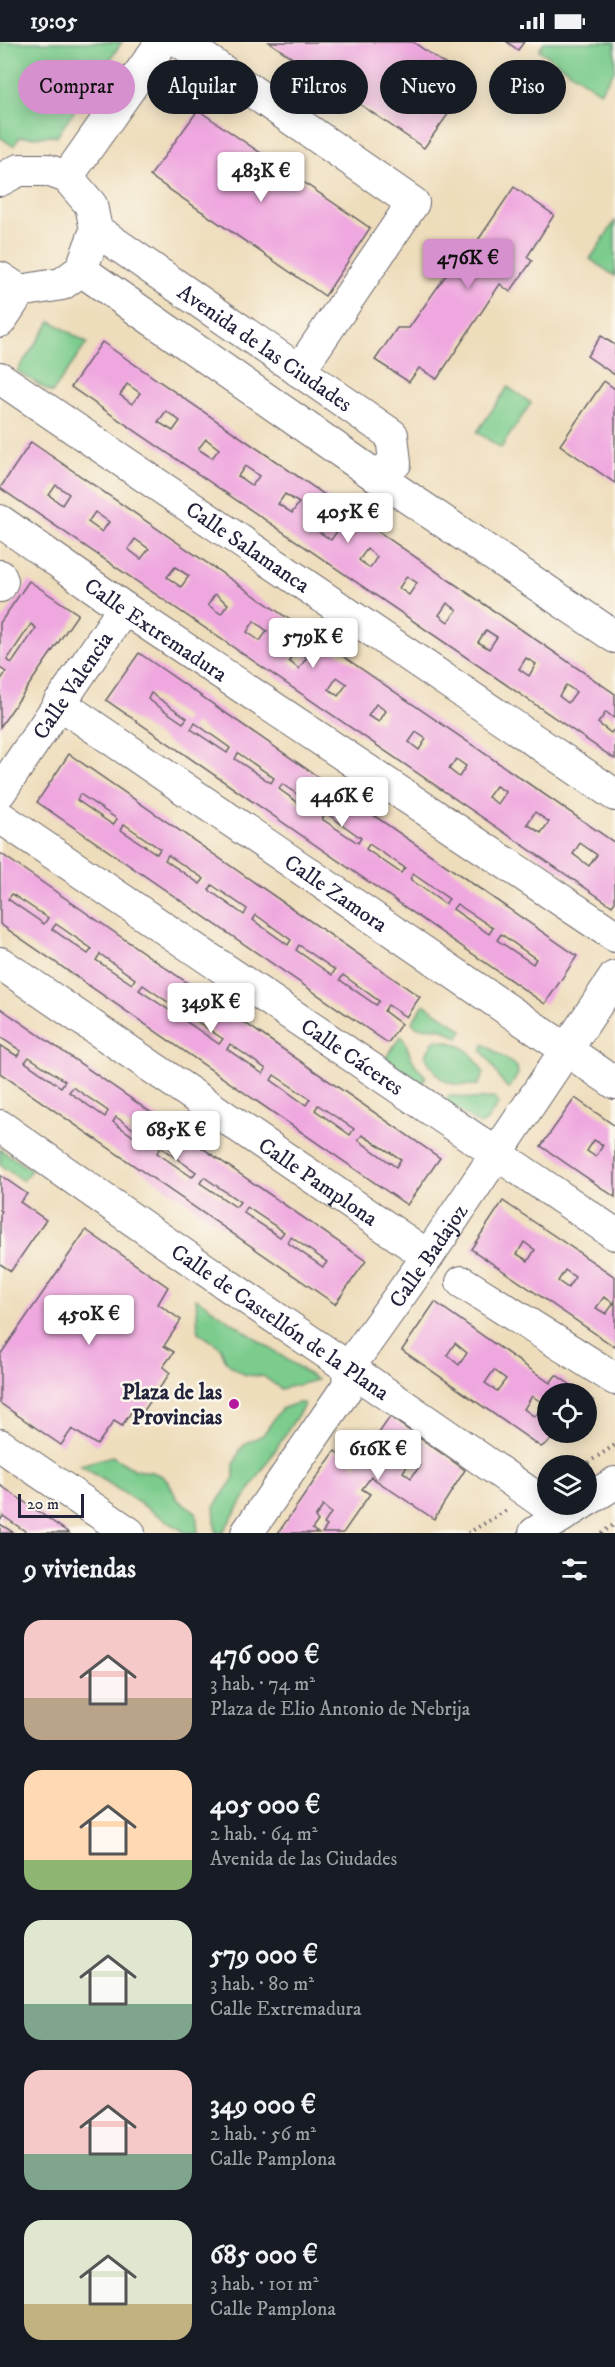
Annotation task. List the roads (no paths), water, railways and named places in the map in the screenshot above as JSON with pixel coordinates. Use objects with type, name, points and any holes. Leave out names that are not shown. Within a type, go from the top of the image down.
[{"type":"street","points":[[67,177],[162,42]]},
{"type":"street","points":[[181,42],[413,203],[299,371]]},
{"type":"street","points":[[0,321],[10,285],[62,284],[81,270],[96,230],[91,205],[67,177],[47,170],[6,171]]},
{"type":"street","name":"Avenida de las Ciudades","points":[[96,230],[392,435],[395,464],[376,476]]},
{"type":"street","name":"Avenida de las Ciudades","points":[[81,270],[376,476],[615,637]]},
{"type":"street","name":"Calle Salamanca","points":[[0,378],[615,795]]},
{"type":"street","name":"Calle Extremadura","points":[[0,521],[124,608],[615,936]]},
{"type":"street","points":[[0,576],[2,581],[0,586]]},
{"type":"street","name":"Calle Valencia","points":[[0,792],[124,608]]},
{"type":"street","name":"Calle Zamora","points":[[59,703],[615,1083]]},
{"type":"street","name":"Calle Cáceres","points":[[0,817],[615,1234]]},
{"type":"street","name":"Calle Pamplona","points":[[0,963],[428,1256]]},
{"type":"street","name":"Calle Badajoz","points":[[247,1533],[348,1386],[349,1367],[428,1256],[615,977]]},
{"type":"street","name":"Calle de Castellón de la Plana","points":[[0,1126],[89,1190],[349,1367],[561,1519]]},
{"type":"street","points":[[462,1282],[615,1379]]},
{"type":"street","points":[[0,1445],[129,1533]]},
{"type":"street","points":[[561,1519],[615,1483]]},
{"type":"place","name":"Plaza de las Provincias","points":[[234,1404]]}]
